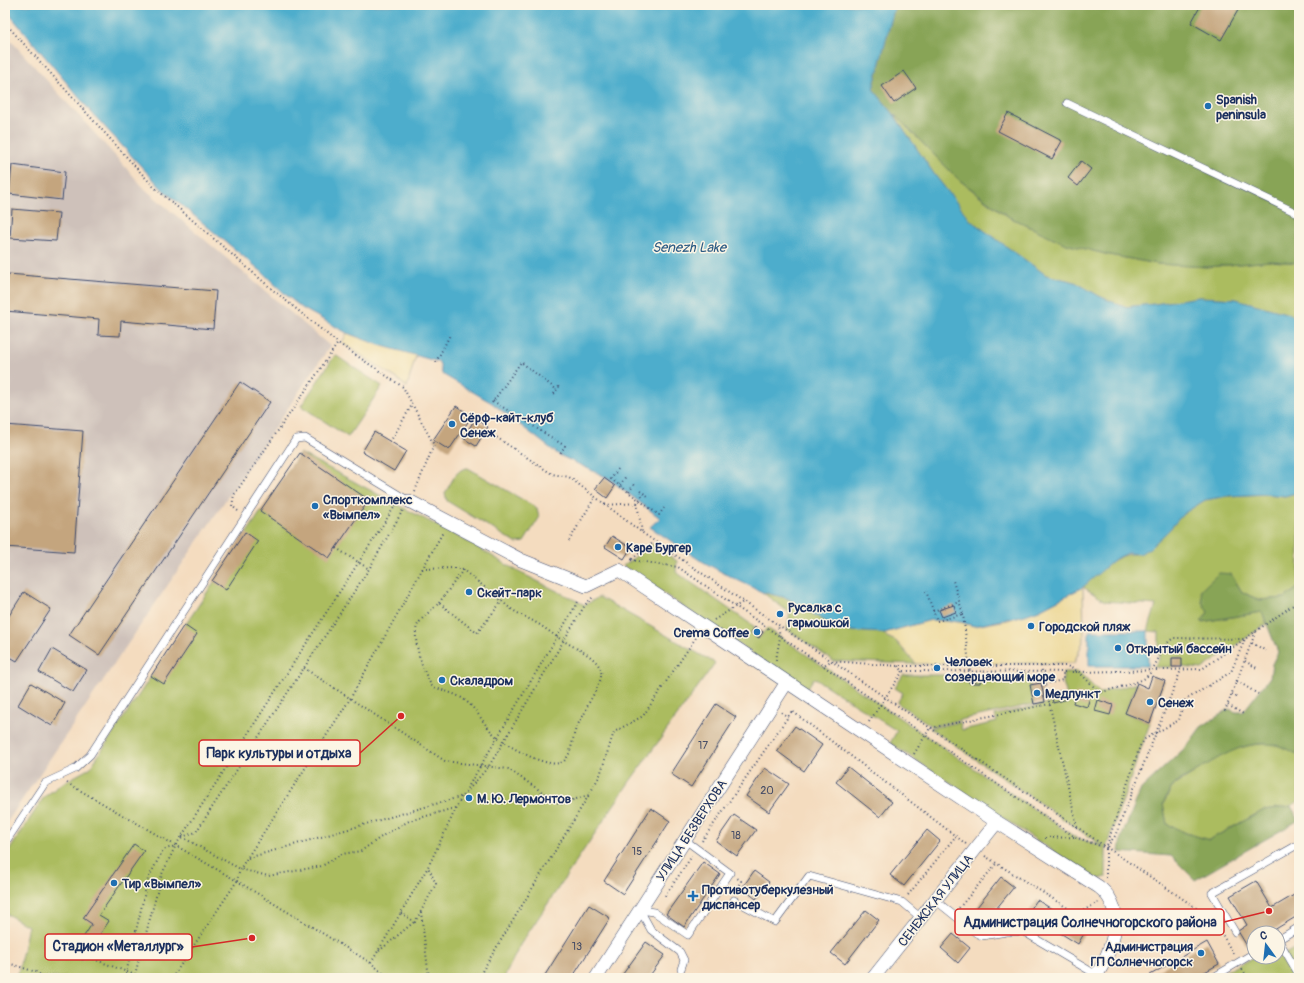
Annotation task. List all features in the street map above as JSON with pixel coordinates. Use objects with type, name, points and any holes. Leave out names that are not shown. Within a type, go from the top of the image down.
[{"type":"street","points":[[406,498],[521,560],[586,586],[619,570],[1107,895],[1115,918],[1114,935],[1112,945],[1096,976]]},
{"type":"street","name":"УЛИЦА БЕЗВЕРХОВА","points":[[596,978],[787,682]]},
{"type":"street","name":"СЕНЕЖСКАЯ УЛИЦА","points":[[873,978],[997,822]]},
{"type":"lane","points":[[1067,102],[1299,214]]},
{"type":"lane","points":[[5,843],[45,783],[79,766],[90,755],[294,442],[302,438],[406,498]]},
{"type":"lane","points":[[640,910],[654,912],[688,935],[730,873],[685,840]]},
{"type":"lane","points":[[1235,932],[1212,894],[1299,844]]},
{"type":"lane","points":[[734,900],[775,922],[809,876],[902,902],[921,918]]},
{"type":"lane","points":[[935,900],[976,933],[982,936],[1024,932],[1096,976]]},
{"type":"lane","points":[[640,910],[651,930],[680,952],[684,960],[681,969]]},
{"type":"lane","points":[[1286,934],[1299,927]]},
{"type":"lane","points":[[1286,953],[1299,975]]},
{"type":"lane","points":[[1212,978],[1246,958]]},
{"type":"path","points":[[5,23],[153,186],[273,290],[338,343],[403,387],[434,445],[418,484],[406,498],[359,563],[176,845],[162,874],[134,977],[126,972],[86,956]]},
{"type":"path","points":[[436,362],[450,335]]},
{"type":"path","points":[[245,517],[232,506],[234,495],[338,343]]},
{"type":"path","points":[[557,390],[521,362],[493,402],[565,446],[559,455]]},
{"type":"path","points":[[554,394],[560,385]]},
{"type":"path","points":[[390,442],[412,404]]},
{"type":"path","points":[[490,433],[552,474],[569,477],[654,542],[1214,920],[1248,978]]},
{"type":"path","points":[[618,469],[611,479],[659,515],[664,508]]},
{"type":"path","points":[[620,485],[626,476]]},
{"type":"path","points":[[629,492],[635,483]]},
{"type":"path","points":[[640,491],[648,496]]},
{"type":"path","points":[[642,533],[637,503],[644,494]]},
{"type":"path","points":[[569,541],[595,497]]},
{"type":"path","points":[[182,837],[196,832],[369,568],[406,498]]},
{"type":"path","points":[[605,504],[637,503]]},
{"type":"path","points":[[172,978],[237,881],[240,869],[350,699],[449,521]]},
{"type":"path","points":[[654,542],[631,560],[678,567],[1075,837],[1106,848]]},
{"type":"path","points":[[336,548],[369,568]]},
{"type":"path","points":[[422,569],[455,568],[463,570],[517,614],[534,621],[558,636],[563,641],[591,657],[602,672],[602,679],[592,695],[586,712],[577,727],[570,750],[565,760],[559,764],[550,763],[525,754],[497,737],[468,703],[454,693],[432,686],[429,681],[418,647],[416,630],[418,624],[439,603],[463,570]]},
{"type":"path","points":[[953,582],[963,614],[970,672]]},
{"type":"path","points":[[926,591],[937,621],[963,614]]},
{"type":"path","points":[[247,858],[462,796],[489,766],[585,605],[594,595]]},
{"type":"path","points":[[371,963],[428,867],[462,796],[579,600]]},
{"type":"path","points":[[439,603],[477,632],[502,601]]},
{"type":"path","points":[[478,978],[589,795],[600,775],[614,732],[643,716],[704,627],[743,602]]},
{"type":"path","points":[[933,611],[959,602]]},
{"type":"path","points":[[898,666],[903,671],[970,672],[1079,672],[1202,669],[1299,602]]},
{"type":"path","points":[[774,674],[780,637],[778,625]]},
{"type":"path","points":[[1225,711],[1257,630]]},
{"type":"path","points":[[822,666],[831,661],[898,666],[1067,666],[1079,672],[1100,693],[1144,678],[1151,671],[1169,640],[1174,638],[1245,639]]},
{"type":"path","points":[[792,711],[955,837],[1077,914],[1107,895],[1106,848],[1140,746],[1145,739],[1179,720],[1184,701],[1231,672],[1245,639]]},
{"type":"path","points":[[1252,643],[1266,651]]},
{"type":"path","points":[[1245,661],[1257,668]]},
{"type":"path","points":[[1041,666],[1078,828]]},
{"type":"path","points":[[304,668],[445,761],[508,769],[560,804],[589,795]]},
{"type":"path","points":[[1106,848],[1115,836],[1158,732],[1181,670]]},
{"type":"path","points":[[862,732],[903,671]]},
{"type":"path","points":[[1045,684],[1063,680],[1063,672]]},
{"type":"path","points":[[1237,681],[1258,694]]},
{"type":"path","points":[[1048,694],[1066,690]]},
{"type":"path","points":[[1232,694],[1237,697]]},
{"type":"path","points":[[930,728],[1050,704]]},
{"type":"path","points":[[1228,705],[1245,715]]},
{"type":"path","points":[[908,763],[930,728]]},
{"type":"path","points":[[57,778],[237,881],[371,963],[389,978]]},
{"type":"path","points":[[182,837],[240,869],[268,876],[298,870],[312,869],[342,854],[361,851],[384,835],[409,821],[458,807]]},
{"type":"path","points":[[902,902],[955,837]]},
{"type":"path","points":[[1023,839],[1075,837]]},
{"type":"path","points":[[125,978],[148,879],[163,850],[176,845]]},
{"type":"path","points":[[953,915],[997,864]]},
{"type":"path","points":[[377,953],[415,922],[436,884],[428,867]]},
{"type":"path","points":[[730,873],[741,881],[734,894],[734,900]]},
{"type":"path","points":[[421,911],[429,978]]},
{"type":"path","points":[[400,914],[415,922]]},
{"type":"path","points":[[5,962],[36,972],[46,978]]},
{"type":"shaded area","points":[[5,34],[146,190],[330,346],[5,825]]},
{"type":"green space","points":[[895,5],[1299,5],[1299,263],[1270,261],[1207,267],[1158,264],[1109,255],[1066,244],[1009,217],[958,179],[892,112],[873,89]]},
{"type":"green space","points":[[892,112],[958,179],[989,203],[1009,217],[1066,244],[1109,255],[1158,264],[1207,267],[1270,261],[1299,263],[1299,322],[1289,314],[1236,299],[1199,297],[1124,307],[1099,296],[1075,282],[1046,275],[971,221],[934,174]]},
{"type":"green space","points":[[335,355],[382,386],[348,437],[301,406]]},
{"type":"green space","points":[[300,453],[472,544],[519,572],[585,605],[599,597],[715,663],[628,784],[520,945],[504,978],[17,978],[28,926],[5,913],[5,857],[44,797],[63,783],[90,768]]},
{"type":"green space","points":[[468,468],[537,508],[539,518],[524,542],[516,543],[447,501],[445,493],[454,477],[460,471]]},
{"type":"green space","points":[[1299,492],[1299,587],[1285,598],[1259,600],[1242,592],[1231,574],[1202,602],[1208,612],[1202,622],[1262,612],[1266,624],[1202,669],[1182,667],[1181,658],[1172,658],[1172,667],[1154,667],[1159,659],[1159,632],[1148,631],[1156,605],[1105,601],[1083,587],[1102,569],[1116,559],[1131,554],[1140,554],[1168,531],[1183,514],[1205,500],[1227,496],[1267,494],[1285,496]]},
{"type":"green space","points":[[652,544],[677,561],[676,572],[755,627],[751,633],[759,638],[767,628],[1075,837],[1104,847],[930,728],[960,722],[962,730],[997,722],[995,715],[1068,699],[1063,682],[1063,672],[1079,672],[1100,693],[1137,683],[1125,713],[1150,723],[1106,848],[1106,877],[1100,879],[1092,877],[890,743],[897,731],[814,678],[806,690],[623,566]]},
{"type":"green space","points":[[1219,573],[1231,574],[1242,592],[1259,600],[1285,598],[1299,587],[1299,756],[1286,749],[1273,745],[1261,744],[1248,746],[1224,755],[1172,787],[1163,804],[1167,824],[1186,833],[1209,840],[1264,810],[1291,806],[1299,820],[1195,880],[1171,856],[1119,852],[1121,838],[1141,789],[1187,746],[1201,727],[1229,709],[1236,712],[1243,712],[1270,677],[1272,664],[1278,652],[1262,612],[1201,622],[1208,612],[1202,602],[1201,590]]},
{"type":"green space","points":[[762,592],[787,598],[828,623],[850,631],[884,633],[887,637],[896,641],[916,664],[833,661],[787,629],[790,613]]},
{"type":"green space","points":[[903,675],[969,675],[969,683],[980,683],[981,676],[1028,675],[1034,704],[932,726],[897,703],[903,693],[895,688]]},
{"type":"green space","points":[[1272,743],[1292,751],[1299,756],[1299,801],[1291,806],[1264,810],[1209,840],[1186,833],[1167,824],[1163,804],[1173,786],[1228,751],[1251,745]]},
{"type":"green space","points":[[1299,946],[1299,975],[1293,978],[1212,978],[1246,961],[1246,965],[1286,965],[1286,953]]},
{"type":"sand","points":[[347,333],[379,345],[416,355],[407,387],[396,378],[342,343]]},
{"type":"sand","name":"Городской пляж","points":[[1083,587],[1084,639],[1074,663],[916,664],[896,641],[887,637],[884,633],[931,620],[961,622],[974,626],[1008,620],[1039,610]]},
{"type":"water","name":"Senezh Lake","points":[[5,5],[895,5],[873,89],[892,112],[934,174],[971,221],[1046,275],[1075,282],[1099,296],[1124,307],[1199,297],[1236,299],[1289,314],[1299,322],[1299,492],[1285,496],[1267,494],[1227,496],[1205,500],[1183,514],[1151,547],[1140,554],[1128,553],[1115,559],[1083,587],[1039,610],[1025,615],[974,626],[961,622],[931,620],[884,633],[850,631],[828,623],[787,598],[762,592],[727,575],[698,559],[650,527],[660,518],[608,478],[559,455],[492,403],[442,374],[439,362],[379,345],[347,333],[302,308],[261,271],[163,190],[91,112],[5,9]]},
{"type":"water","name":"Открытый бассейн","points":[[1089,631],[1148,631],[1148,666],[1089,666]]},
{"type":"building","points":[[1201,5],[1241,5],[1221,40],[1191,23]]},
{"type":"building","points":[[904,71],[916,88],[894,103],[882,86]]},
{"type":"building","points":[[1008,113],[1062,141],[1052,159],[998,131]]},
{"type":"building","points":[[1081,161],[1091,169],[1078,186],[1068,178]]},
{"type":"building","points":[[12,165],[65,172],[62,200],[9,194]]},
{"type":"building","points":[[12,209],[59,213],[56,241],[10,238]]},
{"type":"building","points":[[8,274],[216,291],[213,329],[121,321],[120,336],[98,335],[99,319],[5,311]]},
{"type":"building","points":[[240,382],[270,402],[99,655],[69,635]]},
{"type":"building","points":[[456,406],[472,416],[449,450],[433,440]]},
{"type":"building","points":[[475,419],[488,427],[476,446],[463,438]]},
{"type":"building","points":[[5,425],[83,431],[74,552],[5,547]]},
{"type":"building","points":[[374,432],[406,451],[394,471],[362,452]]},
{"type":"building","name":"Спорткомплекс «Вымпел»","points":[[300,453],[369,500],[329,558],[260,511]]},
{"type":"building","points":[[604,478],[615,486],[607,498],[595,489]]},
{"type":"building","points":[[245,532],[258,541],[226,590],[212,581]]},
{"type":"building","name":"Каре Бургер","points":[[612,536],[631,548],[624,559],[605,547]]},
{"type":"building","points":[[24,592],[51,609],[17,661],[5,654],[5,622]]},
{"type":"building","points":[[954,605],[956,612],[942,617],[939,610]]},
{"type":"building","points":[[184,625],[197,634],[164,684],[151,676]]},
{"type":"building","name":"Crema Coffee","points":[[755,627],[763,632],[759,638],[751,633]]},
{"type":"building","points":[[52,649],[87,670],[73,692],[39,672]]},
{"type":"building","points":[[1172,658],[1182,658],[1182,667],[1172,667]]},
{"type":"building","points":[[969,675],[981,676],[980,683],[969,683]]},
{"type":"building","name":"Сенеж","points":[[1152,676],[1165,681],[1150,723],[1125,713],[1137,683],[1148,688]]},
{"type":"building","points":[[31,683],[65,703],[52,726],[18,705]]},
{"type":"building","name":"Медпункт","points":[[1041,683],[1045,702],[1034,704],[1030,685]]},
{"type":"building","points":[[1076,693],[1090,697],[1087,707],[1073,703]]},
{"type":"building","points":[[1067,695],[1068,699],[1053,703],[1052,698]]},
{"type":"building","points":[[1098,700],[1113,705],[1110,715],[1095,711]]},
{"type":"building","points":[[716,704],[736,717],[691,787],[671,774]]},
{"type":"building","points":[[795,726],[822,745],[804,771],[777,751]]},
{"type":"building","points":[[848,767],[892,802],[880,817],[836,782]]},
{"type":"building","points":[[765,768],[789,784],[769,812],[746,796]]},
{"type":"building","points":[[651,808],[670,821],[623,894],[604,881]]},
{"type":"building","points":[[734,815],[756,830],[737,856],[716,841]]},
{"type":"building","points":[[927,830],[940,841],[904,886],[890,875]]},
{"type":"building","name":"Тир «Вымпел»","points":[[134,844],[144,851],[99,915],[109,921],[83,960],[73,953],[92,924],[83,918]]},
{"type":"building","points":[[703,862],[720,874],[684,927],[666,914]]},
{"type":"building","points":[[754,871],[769,882],[756,899],[742,888]]},
{"type":"building","points":[[1001,877],[1014,887],[977,932],[965,922]]},
{"type":"building","points":[[1256,881],[1272,908],[1299,892],[1299,915],[1282,925],[1247,925],[1230,896]]},
{"type":"building","points":[[1037,900],[1086,930],[1078,944],[1028,913]]},
{"type":"building","points":[[589,905],[610,918],[572,978],[550,978],[545,975]]},
{"type":"building","points":[[866,910],[879,920],[845,964],[831,953]]},
{"type":"building","points":[[1246,926],[1246,944],[1238,931]]},
{"type":"building","points":[[953,934],[970,948],[958,963],[941,948]]},
{"type":"building","points":[[646,942],[665,955],[648,978],[620,978]]},
{"type":"building","name":"Администрация ГП Солнечногорск","points":[[1207,942],[1219,964],[1194,978],[1145,978]]},
{"type":"place","name":"Spanish peninsula","points":[[1208,106]]},
{"type":"place","name":"Сёрф-кайт-клуб Сенеж","points":[[452,424]]},
{"type":"place","name":"Спорткомплекс «Вымпел»","points":[[315,506]]},
{"type":"place","name":"Каре Бургер","points":[[618,547]]},
{"type":"place","name":"Скейт-парк","points":[[469,592]]},
{"type":"place","name":"Русалка с гармошкой","points":[[780,614]]},
{"type":"place","name":"Городской пляж","points":[[1031,626]]},
{"type":"place","name":"Crema Coffee","points":[[757,632]]},
{"type":"place","name":"Открытый бассейн","points":[[1118,648]]},
{"type":"place","name":"Человек созерцающий море","points":[[937,668]]},
{"type":"place","name":"Скаладром","points":[[442,680]]},
{"type":"place","name":"Медпункт","points":[[1037,693]]},
{"type":"place","name":"Сенеж","points":[[1150,702]]},
{"type":"place","name":"Парк культуры и отдыха","points":[[401,716]]},
{"type":"place","name":"М. Ю. Лермонтов","points":[[469,798]]},
{"type":"place","name":"Тир «Вымпел»","points":[[114,883]]},
{"type":"place","name":"Противотуберкулезный диспансер","points":[[693,896]]},
{"type":"place","name":"Администрация Солнечногорского района","points":[[1269,911]]},
{"type":"place","name":"Стадион «Металлург»","points":[[252,938]]},
{"type":"place","name":"Администрация ГП Солнечногорск","points":[[1201,953]]}]
